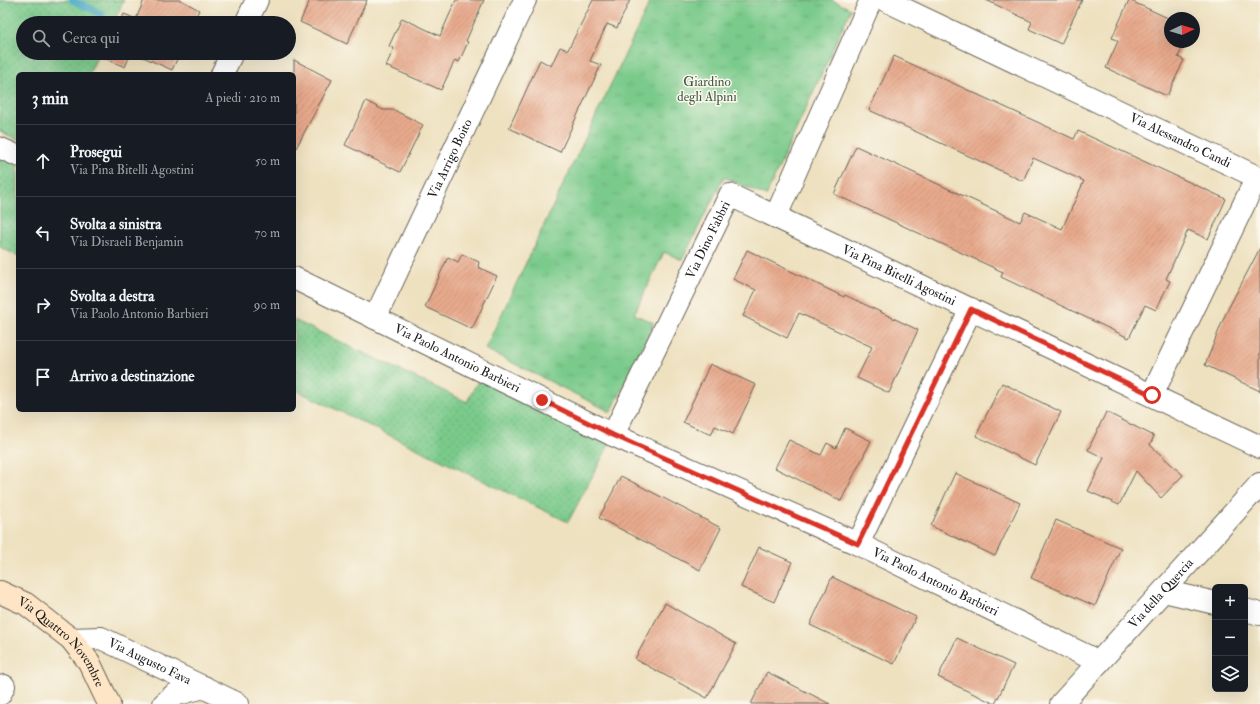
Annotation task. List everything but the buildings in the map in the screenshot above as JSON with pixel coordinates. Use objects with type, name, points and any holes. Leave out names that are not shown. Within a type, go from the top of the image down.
[{"type":"main road","name":"Via Quattro Novembre","points":[[0,592],[26,604],[71,639],[89,662],[109,704]]},
{"type":"street","points":[[249,16],[257,0]]},
{"type":"street","name":"Via Arrigo Boito","points":[[376,318],[525,0]]},
{"type":"street","points":[[776,216],[871,0]]},
{"type":"street","name":"Via Alessandro Candi","points":[[885,0],[1257,177],[1152,395]]},
{"type":"street","points":[[223,72],[229,60]]},
{"type":"street","points":[[0,148],[16,155]]},
{"type":"street","name":"Via Dino Fabbri","points":[[613,435],[730,195],[776,216]]},
{"type":"street","name":"Via Pina Bitelli Agostini","points":[[776,216],[1260,447]]},
{"type":"street","name":"Via Paolo Antonio Barbieri","points":[[296,279],[613,435],[858,544],[1099,662]]},
{"type":"street","points":[[858,544],[971,309]]},
{"type":"street","name":"Via della Quercia","points":[[1061,704],[1260,484]]},
{"type":"street","points":[[1164,590],[1212,602]]},
{"type":"street","points":[[1248,611],[1260,614]]},
{"type":"street","name":"Via Augusto Fava","points":[[71,639],[101,638],[238,704]]},
{"type":"street","name":"Via Augusto Fava","points":[[164,704],[174,695],[204,687]]},
{"type":"green space","points":[[0,0],[124,0],[116,16],[16,16],[16,60],[96,60],[90,72],[16,72],[16,139],[0,131]]},
{"type":"green space","name":"Giardino degli Alpini","points":[[651,0],[832,0],[851,9],[766,196],[724,177],[682,260],[664,252],[634,314],[654,323],[611,412],[485,349]]},
{"type":"green space","points":[[0,156],[16,164],[16,255],[0,247]]},
{"type":"green space","points":[[296,321],[467,402],[479,379],[610,443],[568,522],[296,390]]},
{"type":"waterway","points":[[72,0],[102,14]]},
{"type":"route","points":[[542,400],[613,435],[858,544],[971,309],[1152,395]]}]
